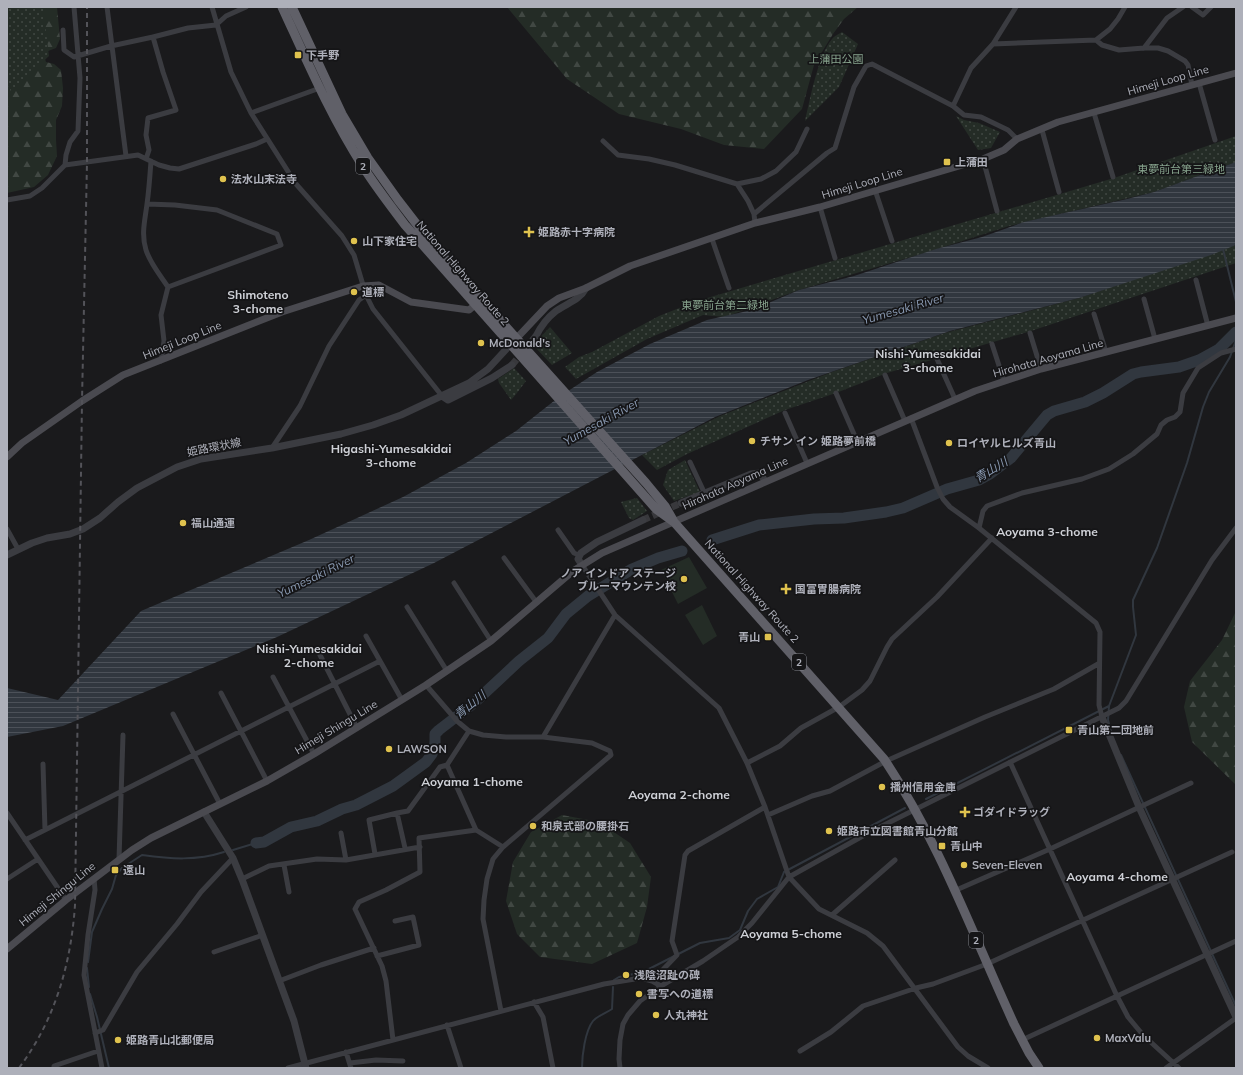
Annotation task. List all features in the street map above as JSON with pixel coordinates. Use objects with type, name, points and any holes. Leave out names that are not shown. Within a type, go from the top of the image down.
[{"type":"highway","name":"National Highway Route 2","points":[[282,7],[320,88],[353,150],[378,189],[409,230],[475,305],[513,341]]},
{"type":"highway","name":"National Highway Route 2","points":[[292,7],[342,114],[368,158],[403,206],[432,244],[637,488],[656,509],[674,522]]},
{"type":"highway","name":"National Highway Route 2","points":[[547,380],[646,483],[665,506],[674,522],[886,762],[916,810],[1022,1040],[1039,1068]]},
{"type":"main road","name":"Himeji Loop Line","points":[[513,341],[547,306],[559,298],[586,288],[630,266],[755,223],[820,207],[983,159],[1004,150],[1017,139],[1042,130],[1058,122],[1236,73]]},
{"type":"main road","name":"Himeji Loop Line","points":[[7,457],[22,443],[82,401],[123,375],[282,312],[363,286],[379,286],[411,302],[469,310],[475,305]]},
{"type":"main road","name":"Hirohata Aoyama Line","points":[[674,522],[908,419],[1004,381],[1041,369],[1235,319]]},
{"type":"main road","name":"Himeji Shingu Line","points":[[7,949],[94,878],[151,838],[267,780],[314,754],[426,685],[491,641],[582,565],[602,553],[674,522]]},
{"type":"street","points":[[65,165],[66,154],[70,142],[78,131],[80,78],[74,7]]},
{"type":"street","points":[[108,7],[111,46],[126,156]]},
{"type":"street","points":[[212,7],[230,72],[251,113],[296,184],[342,236],[354,255],[366,295],[373,308],[442,396],[448,400],[492,378],[512,365]]},
{"type":"street","points":[[63,30],[64,50],[74,56],[111,46],[153,38],[188,28],[216,24],[226,16],[246,7]]},
{"type":"street","points":[[953,106],[970,68],[993,44],[1016,7]]},
{"type":"street","points":[[993,44],[1096,40],[1118,19],[1125,7]]},
{"type":"street","points":[[1144,48],[1167,18],[1183,7]]},
{"type":"street","points":[[1192,7],[1203,16],[1211,7]]},
{"type":"street","points":[[153,38],[176,110],[148,118],[146,135],[149,160],[147,204],[143,224],[143,239],[151,261],[168,286],[161,315],[164,341],[161,360]]},
{"type":"street","points":[[1096,40],[1102,45],[1119,50],[1158,48],[1168,51],[1185,61],[1196,84],[1215,140]]},
{"type":"street","points":[[754,214],[835,148],[854,87],[866,66],[872,64],[953,106],[964,115],[981,117],[1008,130],[1017,139]]},
{"type":"street","points":[[251,113],[320,88]]},
{"type":"street","points":[[1094,113],[1113,177]]},
{"type":"street","points":[[603,141],[618,155],[675,164],[737,184],[761,179],[776,171],[796,152],[807,129]]},
{"type":"street","points":[[1042,130],[1059,192]]},
{"type":"street","points":[[7,200],[30,196],[42,188],[65,165],[138,155],[170,168],[179,169],[267,139]]},
{"type":"street","points":[[983,159],[997,211]]},
{"type":"street","points":[[737,184],[748,201],[754,214],[755,223]]},
{"type":"street","points":[[875,190],[892,241]]},
{"type":"street","points":[[147,204],[175,205],[217,210],[277,234],[281,245],[168,286]]},
{"type":"street","points":[[820,207],[835,258]]},
{"type":"street","points":[[712,239],[729,288]]},
{"type":"street","points":[[1196,280],[1208,326]]},
{"type":"street","points":[[536,336],[544,322],[556,311],[576,300],[582,295],[586,288]]},
{"type":"street","points":[[272,448],[300,406],[329,346],[359,300],[366,295]]},
{"type":"street","points":[[1144,299],[1156,339]]},
{"type":"street","points":[[1094,314],[1106,352]]},
{"type":"street","points":[[1030,333],[1041,369]]},
{"type":"street","name":"姫路環状線","points":[[7,555],[36,541],[70,534],[83,529],[100,518],[131,492],[177,467],[201,459],[272,448],[341,434],[374,425],[401,415],[469,383],[488,369],[513,341]]},
{"type":"street","points":[[992,344],[1004,381]]},
{"type":"street","points":[[979,528],[983,511],[987,506],[1022,493],[1082,479],[1109,469],[1133,454],[1157,434],[1161,425],[1167,420],[1175,417],[1180,412],[1183,393],[1198,368],[1224,352],[1236,350]]},
{"type":"street","points":[[938,359],[954,400]]},
{"type":"street","points":[[885,375],[908,419],[943,499],[950,507],[992,538],[1096,623],[1100,632],[1098,664],[1099,705],[1102,717],[1139,807],[1173,879],[1211,953],[1236,1017],[1166,1068]]},
{"type":"street","points":[[836,393],[857,441]]},
{"type":"street","points":[[785,413],[807,463]]},
{"type":"street","points":[[690,462],[705,494]]},
{"type":"street","points":[[681,503],[751,474],[760,473],[765,481]]},
{"type":"street","points":[[643,520],[597,542],[581,553],[578,559],[615,615],[719,708],[747,763],[768,815],[789,876],[819,909],[867,933],[884,946],[958,1047],[968,1056],[988,1068]]},
{"type":"street","points":[[620,1068],[620,1040],[623,1024],[628,1015],[640,1001],[738,937],[752,923],[789,876],[870,832],[1119,708],[1126,701],[1212,560],[1236,528]]},
{"type":"street","points":[[7,529],[18,549]]},
{"type":"street","points":[[558,530],[574,553],[579,556]]},
{"type":"street","points":[[747,763],[780,746],[801,728],[839,707],[862,690],[870,680],[892,639],[937,597],[992,538]]},
{"type":"street","points":[[504,558],[537,603]]},
{"type":"street","points":[[454,583],[491,641]]},
{"type":"street","points":[[407,607],[447,671]]},
{"type":"street","points":[[543,736],[615,615]]},
{"type":"street","points":[[366,636],[402,700]]},
{"type":"street","points":[[320,655],[357,728]]},
{"type":"street","points":[[25,840],[380,661]]},
{"type":"street","points":[[768,815],[812,796],[830,791],[886,762],[984,717],[1054,689],[1098,664]]},
{"type":"street","points":[[273,677],[314,754]]},
{"type":"street","points":[[426,685],[457,721],[469,731],[483,735],[506,737],[543,736],[592,743],[610,751],[611,755],[503,847],[493,860],[487,880],[483,919],[501,1011]]},
{"type":"street","points":[[221,693],[267,780]]},
{"type":"street","points":[[173,714],[220,804]]},
{"type":"street","points":[[375,854],[368,820],[408,811],[440,767],[447,765],[469,731]]},
{"type":"street","points":[[119,859],[123,735]]},
{"type":"street","points":[[1010,762],[1116,996],[1128,1017],[1144,1035],[1179,1068]]},
{"type":"street","points":[[43,764],[45,830]]},
{"type":"street","points":[[447,765],[476,830],[503,847]]},
{"type":"street","points":[[954,891],[1050,849],[1191,782]]},
{"type":"street","points":[[652,981],[677,955],[672,941],[685,855],[688,851],[765,807]]},
{"type":"street","points":[[204,812],[233,858],[242,879],[294,1020],[306,1065]]},
{"type":"street","points":[[7,813],[66,900]]},
{"type":"street","points":[[397,813],[405,848]]},
{"type":"street","points":[[393,1040],[386,981],[382,966],[355,909],[359,902],[420,872],[419,838],[476,830]]},
{"type":"street","points":[[341,833],[346,860]]},
{"type":"street","points":[[242,879],[269,866],[317,859],[346,860],[405,848],[420,847]]},
{"type":"street","points":[[800,1051],[832,1032],[862,1006],[916,988],[938,983],[987,964],[1232,852]]},
{"type":"street","points":[[95,1033],[103,1030],[137,972],[177,924],[201,892],[233,858]]},
{"type":"street","points":[[7,879],[38,859]]},
{"type":"street","points":[[832,915],[895,860]]},
{"type":"street","points":[[284,865],[289,892]]},
{"type":"street","points":[[94,878],[95,890],[84,975],[102,1068]]},
{"type":"street","points":[[377,956],[420,945],[413,918],[395,921]]},
{"type":"street","points":[[214,952],[263,935]]},
{"type":"street","points":[[1022,1040],[1236,941]]},
{"type":"street","points":[[279,981],[321,965],[374,948]]},
{"type":"street","points":[[288,1068],[306,1065],[346,1052],[604,984],[641,978],[652,981],[661,986]]},
{"type":"street","points":[[534,1002],[543,1016],[553,1068]]},
{"type":"street","points":[[447,1025],[461,1068]]},
{"type":"street","points":[[54,1068],[54,1066],[98,1051]]},
{"type":"street","points":[[346,1052],[350,1066],[376,1060],[403,1061]]},
{"type":"green space","points":[[7,7],[57,7],[60,39],[56,48],[43,53],[46,62],[54,64],[61,70],[63,88],[62,106],[56,120],[57,156],[48,175],[34,187],[7,193]]},
{"type":"green space","points":[[7,7],[43,7],[49,56],[11,92],[7,80]]},
{"type":"green space","points":[[507,7],[858,7],[844,19],[814,65],[802,109],[764,149],[724,145],[681,129],[619,114],[567,79]]},
{"type":"green space","name":"上蒲田公園","points":[[842,32],[858,44],[839,87],[805,121],[815,78],[827,46],[835,36]]},
{"type":"green space","points":[[956,116],[964,120],[979,123],[1000,132],[991,148],[978,150]]},
{"type":"green space","points":[[1236,136],[1236,162],[1154,192],[1009,226],[928,252],[799,290],[725,317],[703,315],[647,339],[576,379],[565,367],[579,357],[592,352],[659,316],[697,301],[1114,178]]},
{"type":"green space","points":[[1236,245],[1236,263],[1031,331],[887,373],[836,393],[785,410],[687,454],[657,470],[642,455],[720,416],[832,372],[945,333],[1079,298]]},
{"type":"green space","points":[[550,327],[572,353],[552,365],[533,345]]},
{"type":"green space","points":[[514,368],[526,381],[511,400],[499,383],[498,379]]},
{"type":"green space","points":[[685,460],[700,492],[674,501],[663,485],[668,470]]},
{"type":"green space","points":[[637,498],[647,511],[633,520],[629,518],[621,502]]},
{"type":"green space","name":"ノア インドア ステージ ブルーマウンテン校","points":[[689,557],[707,588],[678,604],[661,570]]},
{"type":"green space","name":"ノア インドア ステージ ブルーマウンテン校","points":[[702,605],[717,636],[703,645],[685,615]]},
{"type":"green space","points":[[1236,611],[1236,785],[1192,742],[1184,707],[1190,681],[1222,640]]},
{"type":"green space","points":[[562,815],[599,822],[630,843],[651,877],[647,907],[637,943],[592,964],[540,957],[517,934],[506,901],[513,862],[531,832]]},
{"type":"water","name":"Yumesaki River","points":[[1236,162],[1236,245],[1211,255],[1079,298],[950,331],[808,380],[715,417],[434,563],[277,637],[63,726],[7,737],[7,688],[58,700],[141,611],[309,540],[403,497],[466,463],[516,431],[559,397],[597,372],[650,344],[707,320],[752,310],[799,290],[854,276],[936,249],[982,237],[1024,222],[1154,192]]},
{"type":"waterway","points":[[1223,249],[1236,302]]},
{"type":"waterway","points":[[1111,731],[1108,720],[1109,706],[1136,635],[1133,600],[1157,548],[1187,463],[1203,407],[1209,392],[1230,357],[1235,343],[1236,332]]},
{"type":"waterway","name":"青山川","points":[[712,540],[759,525],[814,519],[844,518],[886,512],[903,508],[947,489],[979,480],[990,474],[1011,458],[1047,415],[1054,411],[1085,402],[1103,393],[1133,374],[1179,367],[1199,360],[1219,349],[1236,332]]},
{"type":"waterway","name":"青山川","points":[[256,843],[264,842],[291,827],[317,821],[342,809],[356,805],[393,786],[426,762],[432,754],[435,743],[435,734],[439,730],[474,703],[519,661],[548,638],[566,614],[588,596],[632,569],[658,558],[682,551]]},
{"type":"waterway","points":[[926,799],[1109,706]]},
{"type":"waterway","points":[[1121,755],[1236,1006]]},
{"type":"waterway","points":[[614,980],[619,977],[643,972],[700,943],[729,938],[740,930],[748,911],[757,899],[778,887],[784,872],[905,808]]},
{"type":"waterway","points":[[233,850],[256,843]]},
{"type":"waterway","points":[[88,962],[92,932],[112,889],[116,875],[122,868],[142,855],[193,858],[224,852]]},
{"type":"waterway","points":[[87,968],[89,987]]},
{"type":"waterway","points":[[582,1068],[583,1050],[590,1025],[599,1016],[612,1009],[613,987]]},
{"type":"waterway","points":[[90,994],[109,1068]]},
{"type":"tunnel","points":[[512,365],[536,336]]},
{"type":"tunnel","points":[[643,520],[681,503]]},
{"type":"railway","points":[[19,1068],[32,1050],[42,1031],[59,991],[70,949],[75,905],[87,162],[87,7]]},
{"type":"place","name":"下手野","points":[[298,55]]},
{"type":"place","name":"上蒲田","points":[[947,162]]},
{"type":"place","name":"法水山末法寺","points":[[223,179]]},
{"type":"place","name":"姫路赤十字病院","points":[[529,232]]},
{"type":"place","name":"山下家住宅","points":[[354,241]]},
{"type":"place","name":"道標","points":[[354,292]]},
{"type":"place","name":"McDonald's","points":[[481,343]]},
{"type":"place","name":"チサン イン 姫路夢前橋","points":[[752,441]]},
{"type":"place","name":"ロイヤルヒルズ青山","points":[[949,443]]},
{"type":"place","name":"福山通運","points":[[183,523]]},
{"type":"place","name":"ノア インドア ステージ ブルーマウンテン校","points":[[684,579]]},
{"type":"place","name":"国富胃腸病院","points":[[786,589]]},
{"type":"place","name":"青山","points":[[768,637]]},
{"type":"place","name":"青山第二団地前","points":[[1069,730]]},
{"type":"place","name":"LAWSON","points":[[389,749]]},
{"type":"place","name":"播州信用金庫","points":[[882,787]]},
{"type":"place","name":"ゴダイドラッグ","points":[[965,812]]},
{"type":"place","name":"和泉式部の腰掛石","points":[[533,826]]},
{"type":"place","name":"姫路市立図書館青山分館","points":[[829,831]]},
{"type":"place","name":"青山中","points":[[942,846]]},
{"type":"place","name":"Seven-Eleven","points":[[964,865]]},
{"type":"place","name":"遠山","points":[[115,870]]},
{"type":"place","name":"浅陰沼趾の碑","points":[[626,975]]},
{"type":"place","name":"書写への道標","points":[[639,994]]},
{"type":"place","name":"人丸神社","points":[[656,1015]]},
{"type":"place","name":"MaxValu","points":[[1097,1038]]},
{"type":"place","name":"姫路青山北郵便局","points":[[118,1040]]},
{"type":"district","name":"Shimoteno 3-chome","points":[[258,302]]},
{"type":"district","name":"Nishi-Yumesakidai 3-chome","points":[[928,361]]},
{"type":"district","name":"Higashi-Yumesakidai 3-chome","points":[[391,456]]},
{"type":"district","name":"Aoyama 3-chome","points":[[1047,532]]},
{"type":"district","name":"Nishi-Yumesakidai 2-chome","points":[[309,656]]},
{"type":"district","name":"Aoyama 1-chome","points":[[472,782]]},
{"type":"district","name":"Aoyama 2-chome","points":[[679,795]]},
{"type":"district","name":"Aoyama 4-chome","points":[[1117,877]]},
{"type":"district","name":"Aoyama 5-chome","points":[[791,934]]},
{"type":"park label","name":"東夢前台第三緑地","points":[[1181,169]]},
{"type":"park label","name":"東夢前台第二緑地","points":[[725,305]]}]
